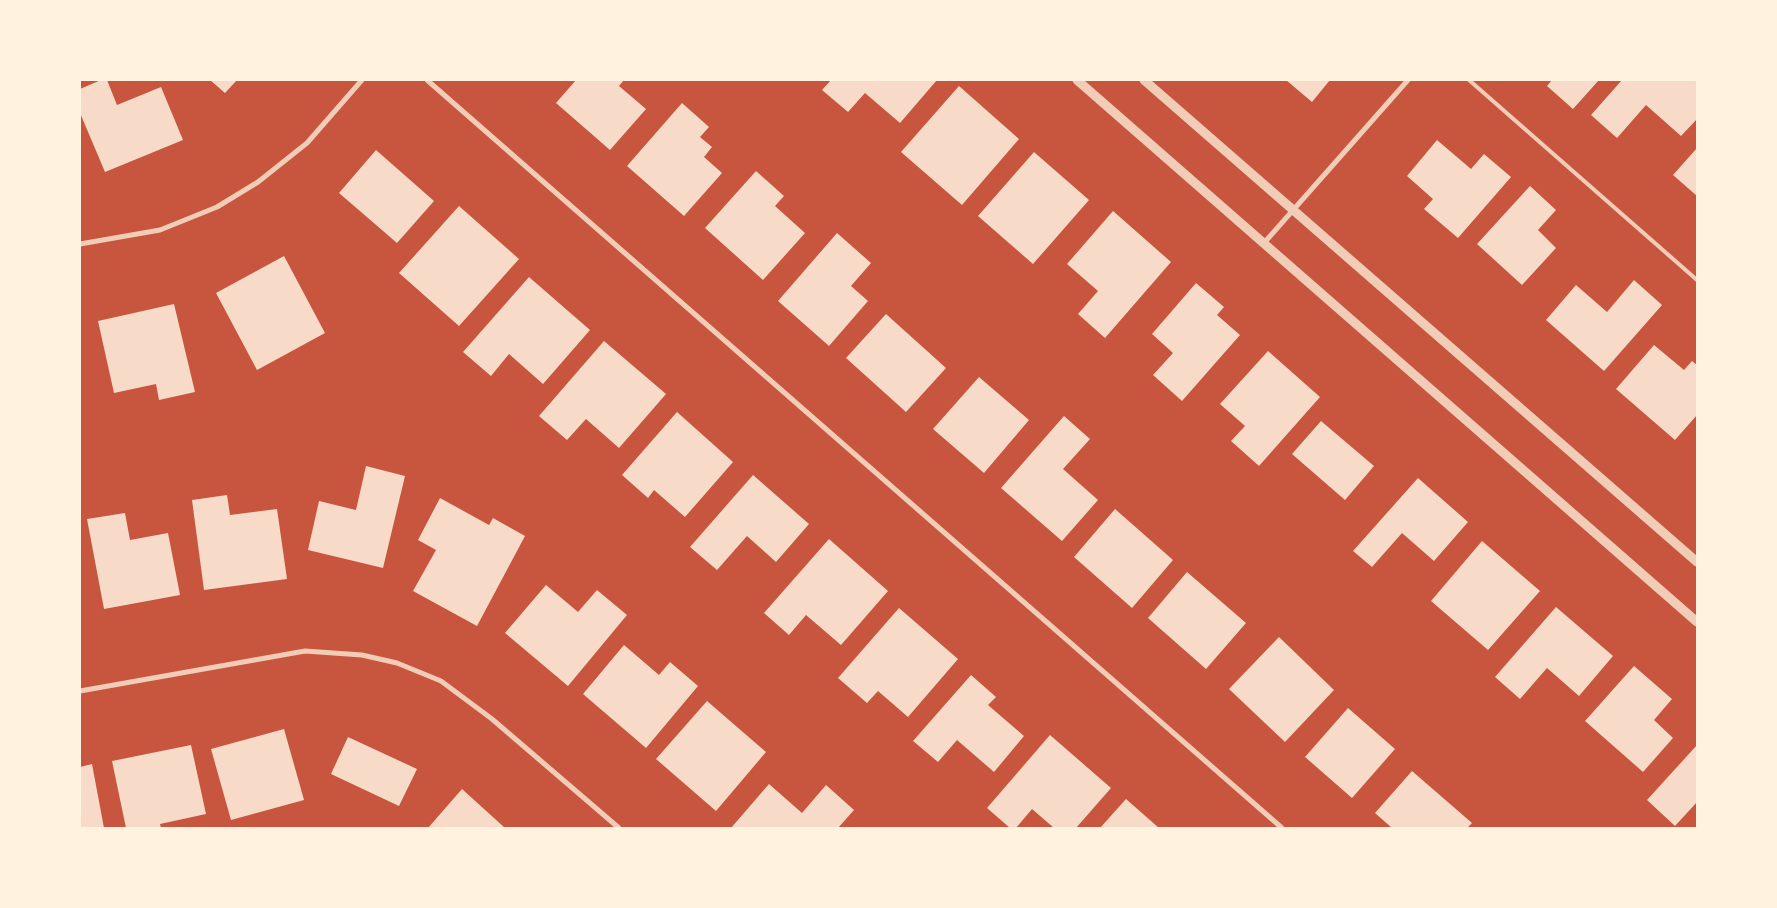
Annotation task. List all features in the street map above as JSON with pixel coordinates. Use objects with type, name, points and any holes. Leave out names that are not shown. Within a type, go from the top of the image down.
[{"type":"street","points":[[80,244],[160,230],[217,207],[258,182],[307,143],[362,80]]},
{"type":"street","points":[[427,80],[1282,828]]},
{"type":"street","points":[[1078,80],[1697,622]]},
{"type":"street","points":[[1144,80],[1697,562]]},
{"type":"street","points":[[1264,243],[1408,80]]},
{"type":"street","points":[[80,691],[304,652],[362,655],[396,663],[449,686],[492,719],[619,828]]},
{"type":"lane","points":[[1469,80],[1697,280]]},
{"type":"building","points":[[101,80],[107,80],[117,105],[161,87],[183,140],[105,172],[80,113],[80,89]]},
{"type":"building","points":[[210,80],[237,80],[225,93]]},
{"type":"building","points":[[576,80],[624,80],[619,86],[646,109],[610,150],[556,103]]},
{"type":"building","points":[[831,80],[937,80],[900,123],[865,93],[848,112],[822,90]]},
{"type":"building","points":[[1286,80],[1330,80],[1312,102]]},
{"type":"building","points":[[1552,80],[1599,80],[1573,109],[1547,86]]},
{"type":"building","points":[[1622,80],[1694,80],[1697,82],[1697,119],[1681,136],[1646,105],[1617,138],[1591,115]]},
{"type":"building","points":[[959,86],[1019,139],[962,205],[901,152]]},
{"type":"building","points":[[682,103],[709,127],[700,137],[712,147],[704,157],[722,173],[684,216],[627,166]]},
{"type":"building","points":[[1437,140],[1471,169],[1484,154],[1511,177],[1458,238],[1424,209],[1433,199],[1407,176]]},
{"type":"building","points":[[1697,148],[1697,196],[1673,175]]},
{"type":"building","points":[[376,150],[434,201],[397,243],[339,193]]},
{"type":"building","points":[[1034,152],[1089,200],[1033,264],[978,216]]},
{"type":"building","points":[[756,171],[784,196],[775,206],[805,233],[763,280],[705,228]]},
{"type":"building","points":[[1530,186],[1556,210],[1538,230],[1556,248],[1522,285],[1477,244]]},
{"type":"building","points":[[459,206],[519,259],[459,326],[399,273]]},
{"type":"building","points":[[1113,211],[1171,262],[1105,338],[1078,314],[1098,291],[1067,264]]},
{"type":"building","points":[[837,233],[871,263],[851,286],[868,301],[829,346],[778,301]]},
{"type":"building","points":[[284,256],[325,333],[257,370],[216,293]]},
{"type":"building","points":[[529,277],[590,330],[543,384],[509,354],[491,376],[463,352]]},
{"type":"building","points":[[1634,280],[1662,305],[1604,371],[1546,320],[1576,285],[1607,312]]},
{"type":"building","points":[[1196,283],[1224,307],[1217,315],[1240,335],[1182,401],[1153,375],[1173,353],[1152,334]]},
{"type":"building","points":[[174,304],[195,392],[159,400],[156,384],[114,393],[98,321]]},
{"type":"building","points":[[886,314],[946,368],[906,412],[846,358]]},
{"type":"building","points":[[604,341],[666,394],[619,448],[586,419],[567,440],[539,416]]},
{"type":"building","points":[[1654,345],[1684,370],[1692,361],[1697,365],[1697,415],[1675,440],[1616,389]]},
{"type":"building","points":[[1268,351],[1320,397],[1259,466],[1231,441],[1245,426],[1220,404]]},
{"type":"building","points":[[979,377],[1029,420],[984,473],[933,429]]},
{"type":"building","points":[[677,412],[733,462],[685,517],[654,490],[648,498],[622,475]]},
{"type":"building","points":[[1064,416],[1090,439],[1063,469],[1098,500],[1062,541],[1001,488]]},
{"type":"building","points":[[1321,421],[1374,466],[1345,500],[1292,454]]},
{"type":"building","points":[[366,466],[405,476],[383,568],[308,550],[319,501],[356,510]]},
{"type":"building","points":[[753,475],[809,524],[776,562],[747,536],[717,570],[690,547]]},
{"type":"building","points":[[1418,478],[1468,522],[1434,561],[1402,533],[1372,567],[1353,551]]},
{"type":"building","points":[[227,495],[230,515],[277,509],[287,579],[204,590],[192,500]]},
{"type":"building","points":[[440,498],[489,525],[493,518],[525,536],[477,626],[413,591],[436,550],[418,540]]},
{"type":"building","points":[[1115,509],[1173,560],[1132,608],[1074,557]]},
{"type":"building","points":[[125,513],[130,540],[168,533],[180,595],[104,609],[87,519]]},
{"type":"building","points":[[829,539],[888,591],[841,645],[806,615],[789,635],[764,613]]},
{"type":"building","points":[[1482,541],[1540,591],[1488,650],[1431,601]]},
{"type":"building","points":[[1187,572],[1246,623],[1206,669],[1148,618]]},
{"type":"building","points":[[546,585],[578,612],[597,590],[627,615],[568,686],[505,633]]},
{"type":"building","points":[[1556,607],[1613,656],[1579,696],[1547,668],[1520,699],[1495,677]]},
{"type":"building","points":[[899,608],[958,659],[908,717],[878,691],[867,703],[838,678]]},
{"type":"building","points":[[1279,637],[1334,690],[1285,742],[1229,689]]},
{"type":"building","points":[[624,645],[659,675],[670,662],[698,686],[646,748],[583,694]]},
{"type":"building","points":[[1634,666],[1672,699],[1654,720],[1673,738],[1643,772],[1585,721]]},
{"type":"building","points":[[971,675],[996,697],[988,705],[1024,736],[994,772],[957,740],[938,762],[913,741]]},
{"type":"building","points":[[707,701],[766,752],[716,811],[656,759]]},
{"type":"building","points":[[1348,708],[1395,749],[1352,798],[1305,757]]},
{"type":"building","points":[[284,729],[304,800],[231,820],[211,749]]},
{"type":"building","points":[[1050,735],[1111,788],[1076,828],[1054,828],[1032,809],[1016,828],[1010,828],[987,808]]},
{"type":"building","points":[[348,737],[417,769],[399,806],[331,774]]},
{"type":"building","points":[[191,745],[206,814],[160,824],[161,828],[126,828],[112,761]]},
{"type":"building","points":[[1697,745],[1697,802],[1675,826],[1647,800]]},
{"type":"building","points":[[92,764],[104,828],[80,828],[80,767]]},
{"type":"building","points":[[1412,771],[1472,823],[1467,828],[1392,828],[1375,813]]},
{"type":"building","points":[[769,784],[802,813],[826,785],[854,810],[838,828],[731,828]]},
{"type":"building","points":[[462,789],[505,828],[428,828]]},
{"type":"building","points":[[1126,799],[1159,828],[1100,828]]}]
